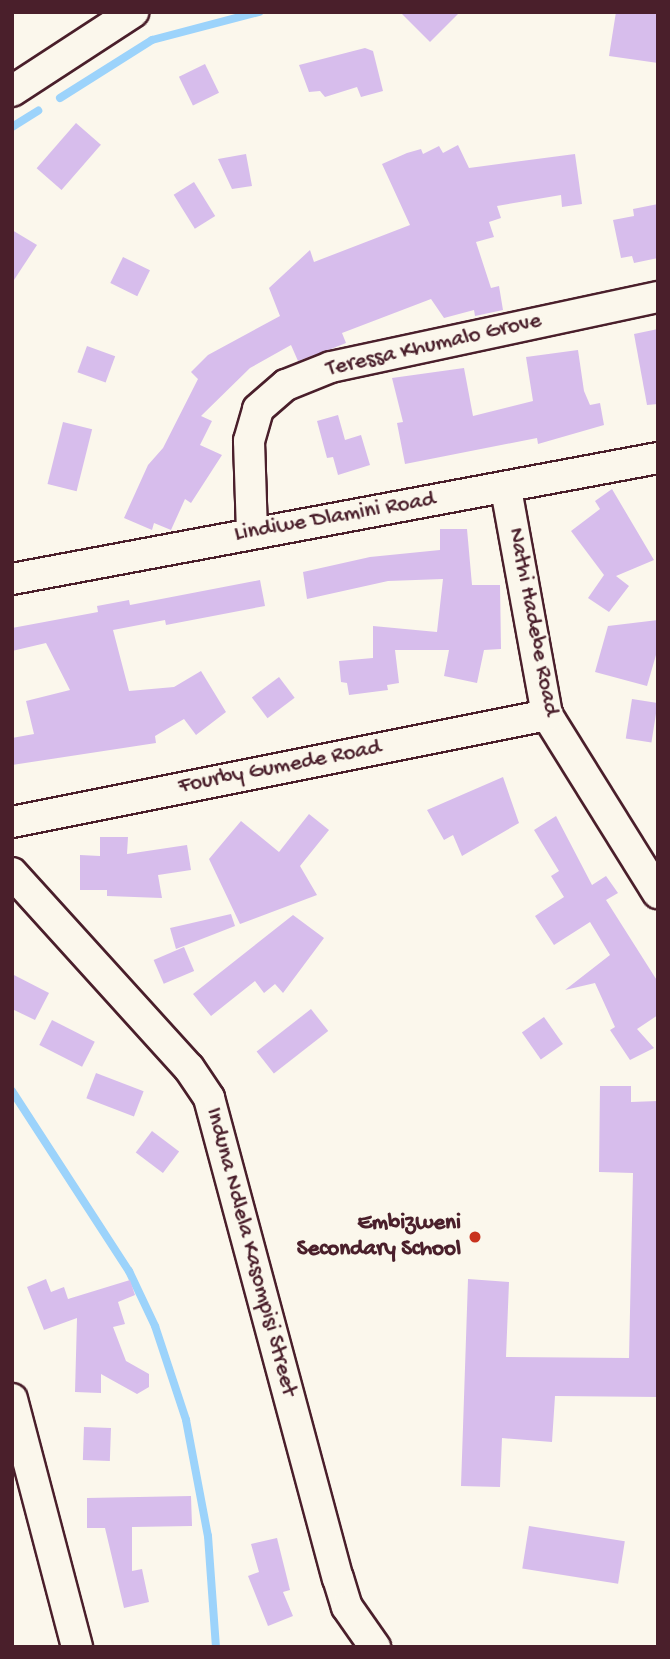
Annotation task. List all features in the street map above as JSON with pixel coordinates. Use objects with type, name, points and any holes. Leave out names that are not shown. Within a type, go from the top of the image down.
[{"type":"street","points":[[12,91],[133,12]]},
{"type":"street","name":"Teressa Khumalo Grove","points":[[252,532],[249,441],[258,409],[286,385],[331,367],[658,297]]},
{"type":"street","name":"Lindiwe Dlamini Road","points":[[12,579],[252,532],[506,489],[658,458]]},
{"type":"street","name":"Nathi Hadebe Road","points":[[506,489],[547,715],[658,893]]},
{"type":"street","name":"Fourby Gumede Road","points":[[12,821],[547,715]]},
{"type":"street","name":"Induna Ndlela Kasompisi Street","points":[[12,873],[189,1068],[209,1098],[338,1578],[348,1607],[374,1647]]},
{"type":"street","points":[[12,1399],[18,1434],[77,1647]]},
{"type":"building","points":[[400,12],[460,12],[430,42]]},
{"type":"building","points":[[616,12],[658,12],[658,63],[609,56]]},
{"type":"building","points":[[365,48],[373,51],[383,91],[361,97],[357,87],[325,97],[320,91],[309,92],[299,65]]},
{"type":"building","points":[[205,64],[219,93],[193,105],[179,77]]},
{"type":"building","points":[[76,123],[101,145],[62,190],[37,168]]},
{"type":"building","points":[[458,145],[469,168],[575,154],[582,204],[562,207],[561,195],[497,206],[501,218],[489,222],[494,237],[476,242],[491,288],[499,286],[503,310],[475,316],[474,310],[444,318],[431,299],[342,333],[346,343],[298,361],[291,345],[250,368],[201,416],[212,421],[200,445],[222,455],[191,503],[185,499],[171,530],[154,523],[152,530],[124,518],[148,465],[163,448],[198,379],[191,372],[208,355],[280,316],[269,288],[310,250],[314,262],[410,225],[382,164],[421,149],[423,154],[439,146],[443,153]]},
{"type":"building","points":[[246,154],[252,186],[232,189],[218,159]]},
{"type":"building","points":[[194,182],[215,216],[195,229],[174,195]]},
{"type":"building","points":[[658,204],[658,258],[634,263],[632,256],[621,258],[613,220],[634,216],[633,209]]},
{"type":"building","points":[[12,230],[37,245],[12,283]]},
{"type":"building","points":[[123,257],[150,270],[137,296],[110,283]]},
{"type":"building","points":[[658,329],[658,404],[647,405],[634,334]]},
{"type":"building","points":[[87,346],[115,356],[106,383],[77,372]]},
{"type":"building","points":[[578,350],[584,391],[590,405],[600,403],[604,425],[538,444],[537,438],[405,464],[397,423],[403,422],[392,378],[464,368],[473,416],[533,401],[526,357]]},
{"type":"building","points":[[338,415],[345,440],[361,435],[370,465],[338,475],[333,457],[327,458],[317,421]]},
{"type":"building","points":[[63,422],[92,429],[77,491],[48,484]]},
{"type":"building","points":[[612,489],[654,560],[616,576],[629,586],[609,612],[588,598],[604,575],[571,531],[600,509],[595,501]]},
{"type":"building","points":[[440,529],[467,529],[472,585],[500,585],[501,649],[484,650],[477,683],[444,676],[449,650],[395,650],[399,683],[387,685],[388,690],[349,695],[347,683],[341,682],[339,661],[373,658],[373,626],[437,632],[443,579],[388,581],[307,599],[303,572],[370,557],[440,550]]},
{"type":"building","points":[[260,580],[265,606],[166,625],[165,620],[113,630],[129,691],[174,687],[201,671],[226,712],[196,735],[184,719],[155,736],[156,743],[12,765],[12,738],[34,734],[26,701],[70,690],[46,643],[12,651],[12,628],[98,612],[97,606],[129,600],[130,605]]},
{"type":"building","points":[[658,620],[658,648],[647,686],[595,672],[608,626]]},
{"type":"building","points":[[279,677],[295,698],[267,718],[252,697]]},
{"type":"building","points":[[632,699],[658,703],[651,743],[626,739]]},
{"type":"building","points":[[503,777],[519,823],[462,856],[453,835],[444,840],[427,810]]},
{"type":"building","points":[[309,814],[329,830],[300,866],[317,895],[240,924],[209,859],[241,821],[279,852]]},
{"type":"building","points":[[556,816],[592,885],[606,876],[618,893],[606,900],[658,982],[658,1015],[637,1029],[654,1048],[630,1060],[610,1030],[615,1027],[595,983],[565,990],[610,955],[590,922],[554,945],[535,916],[564,897],[551,876],[559,871],[534,830]]},
{"type":"building","points":[[100,837],[128,837],[127,854],[187,845],[191,870],[158,875],[162,898],[107,896],[107,890],[80,890],[80,855],[100,856]]},
{"type":"building","points":[[231,914],[235,926],[176,949],[170,928]]},
{"type":"building","points":[[293,915],[324,938],[283,993],[275,984],[264,993],[255,981],[211,1016],[193,994]]},
{"type":"building","points":[[184,947],[194,971],[164,984],[154,960]]},
{"type":"building","points":[[12,974],[49,993],[35,1020],[12,1009]]},
{"type":"building","points":[[311,1009],[328,1031],[274,1074],[257,1051]]},
{"type":"building","points":[[544,1017],[563,1044],[541,1060],[522,1032]]},
{"type":"building","points":[[52,1020],[95,1042],[82,1067],[39,1045]]},
{"type":"building","points":[[96,1073],[144,1091],[134,1116],[86,1098]]},
{"type":"building","points":[[600,1086],[631,1086],[631,1102],[658,1101],[658,1397],[555,1396],[552,1442],[502,1438],[500,1487],[461,1486],[468,1279],[509,1282],[506,1357],[629,1358],[633,1173],[599,1172]]},
{"type":"building","points":[[152,1131],[179,1151],[163,1173],[136,1153]]},
{"type":"building","points":[[46,1279],[51,1292],[64,1287],[68,1299],[130,1280],[135,1295],[118,1302],[125,1324],[113,1327],[126,1361],[149,1374],[149,1387],[137,1394],[101,1374],[101,1393],[75,1392],[77,1318],[44,1330],[27,1287]]},
{"type":"building","points":[[84,1427],[111,1428],[110,1461],[83,1460]]},
{"type":"building","points":[[191,1496],[192,1526],[132,1527],[132,1571],[142,1569],[149,1602],[124,1608],[105,1528],[87,1528],[87,1498]]},
{"type":"building","points":[[529,1526],[625,1541],[618,1584],[522,1568]]},
{"type":"building","points":[[277,1538],[290,1590],[283,1592],[293,1616],[268,1626],[248,1576],[259,1572],[251,1544]]},
{"type":"waterway","points":[[60,98],[152,40],[259,12]]},
{"type":"waterway","points":[[12,127],[38,111]]},
{"type":"waterway","points":[[12,1091],[129,1271],[155,1326],[186,1420],[208,1536],[216,1647]]},
{"type":"place","name":"Embizweni Secondary School","points":[[475,1237]]}]
